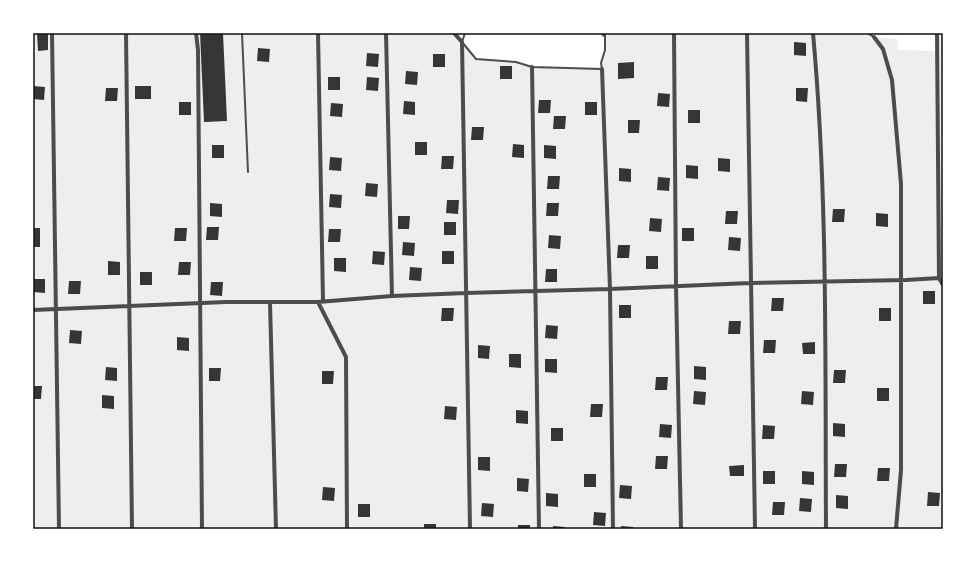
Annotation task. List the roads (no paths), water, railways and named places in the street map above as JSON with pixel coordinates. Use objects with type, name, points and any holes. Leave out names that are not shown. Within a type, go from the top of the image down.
[{"type":"street","points":[[52,33],[59,529]]},
{"type":"street","points":[[126,33],[132,529]]},
{"type":"street","points":[[196,33],[198,50],[202,529]]},
{"type":"street","points":[[318,33],[323,301]]},
{"type":"street","points":[[386,33],[392,296]]},
{"type":"street","points":[[454,33],[462,42],[470,529]]},
{"type":"street","points":[[674,33],[676,286],[681,529]]},
{"type":"street","points":[[747,33],[755,529]]},
{"type":"street","points":[[813,33],[818,91],[825,281],[826,529]]},
{"type":"street","points":[[937,33],[939,278],[943,285]]},
{"type":"street","points":[[874,37],[883,49],[892,80],[900,184],[902,470],[896,529]]},
{"type":"street","points":[[532,67],[539,529]]},
{"type":"street","points":[[602,69],[610,289],[613,529]]},
{"type":"street","points":[[33,310],[226,302],[318,302],[392,296],[466,293],[939,278]]},
{"type":"street","points":[[318,302],[346,357],[347,529]]},
{"type":"street","points":[[270,303],[276,529]]},
{"type":"lane","points":[[242,33],[248,172]]},
{"type":"lane","points":[[465,33],[462,42],[476,59],[516,62],[532,67],[602,69],[601,63],[604,50],[604,35],[601,33]]},
{"type":"lane","points":[[867,33],[874,37]]}]
